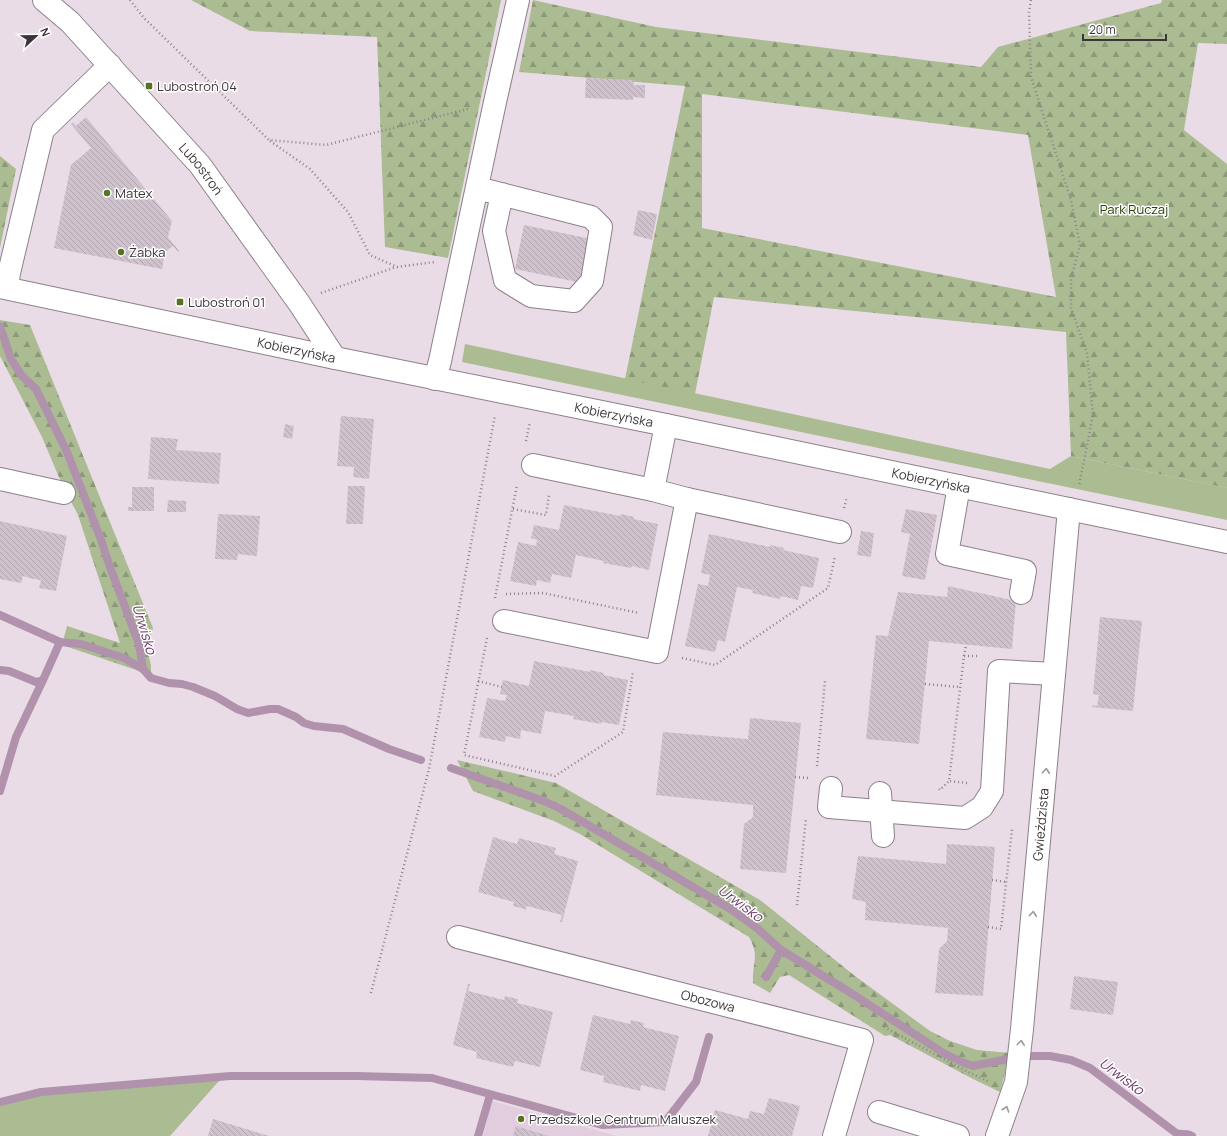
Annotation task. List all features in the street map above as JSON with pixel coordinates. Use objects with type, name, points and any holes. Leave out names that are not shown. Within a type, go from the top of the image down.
[{"type":"street","name":"Lubostroń","points":[[44,0],[70,22],[200,165],[299,303],[335,358]]},
{"type":"street","points":[[435,379],[463,257],[518,0]]},
{"type":"street","points":[[3,287],[9,273],[43,130],[110,65]]},
{"type":"street","points":[[477,188],[502,194],[591,217],[601,227],[592,281],[574,301],[531,296],[505,280],[494,231],[502,194]]},
{"type":"street","name":"Kobierzyńska","points":[[3,287],[435,379],[666,425],[1227,542]]},
{"type":"street","points":[[653,490],[666,425]]},
{"type":"street","points":[[526,472],[554,470],[653,490],[686,499],[840,532]]},
{"type":"street","points":[[0,479],[64,493]]},
{"type":"street","points":[[959,486],[947,554],[1025,571],[1021,593]]},
{"type":"street","points":[[496,627],[647,649],[686,499]]},
{"type":"street","name":"Gwieździsta","points":[[997,1136],[1016,1082],[1069,509]]},
{"type":"street","points":[[831,788],[829,806],[881,802],[965,818],[982,807],[992,791],[999,671],[1054,674]]},
{"type":"street","points":[[881,802],[882,836]]},
{"type":"street","name":"Obozowa","points":[[458,937],[862,1040]]},
{"type":"street","points":[[834,1136],[862,1040]]},
{"type":"street","points":[[879,1112],[958,1136]]},
{"type":"path","points":[[130,0],[144,18],[269,140],[310,169],[348,212],[370,254],[397,267]]},
{"type":"path","points":[[1032,0],[1029,12],[1031,77],[1071,200],[1080,245],[1071,279],[1071,308],[1088,353],[1093,415],[1077,495],[1069,509]]},
{"type":"path","points":[[269,140],[326,145],[495,102]]},
{"type":"path","points":[[299,303],[322,292],[397,267],[463,257]]},
{"type":"path","points":[[371,994],[430,769],[499,391]]},
{"type":"path","points":[[526,443],[530,422]]},
{"type":"path","points":[[513,509],[546,515],[554,470]]},
{"type":"path","points":[[494,602],[513,509],[526,472]]},
{"type":"path","points":[[647,649],[715,665],[828,588],[847,496]]},
{"type":"path","points":[[496,594],[544,593],[646,614],[647,649],[623,732],[555,776],[464,756],[478,681],[496,627]]},
{"type":"path","points":[[964,656],[966,645]]},
{"type":"path","points":[[478,681],[502,687]]},
{"type":"path","points":[[817,771],[825,681]]},
{"type":"path","points":[[925,684],[960,687]]},
{"type":"path","points":[[797,905],[806,818]]},
{"type":"path","points":[[992,880],[1006,882]]},
{"type":"path","points":[[862,1040],[881,1025],[970,1073],[1012,1091]]},
{"type":"shaded area","name":"Przedszkole Centrum Maluszek","points":[[492,1101],[617,1136],[483,1136]]},
{"type":"green space","points":[[191,0],[501,0],[448,258],[385,247],[377,37],[250,31]]},
{"type":"green space","name":"Park Ruczaj","points":[[533,0],[656,27],[981,67],[998,47],[1161,3],[1162,0],[1227,0],[1227,44],[1198,43],[1184,130],[1227,164],[1227,488],[1071,456],[1066,332],[714,297],[695,394],[625,379],[685,86],[519,72]],"holes":[[[702,94],[1028,135],[1056,297],[702,228]]]},
{"type":"green space","points":[[0,156],[16,169],[0,248]]},
{"type":"green space","points":[[0,320],[30,325],[153,628],[147,650],[151,665],[151,675],[62,645],[67,626],[120,643],[78,515],[58,475],[42,437],[0,356]]},
{"type":"green space","points":[[465,344],[1050,469],[1071,456],[1227,488],[1227,520],[462,362]]},
{"type":"green space","points":[[457,760],[556,783],[760,900],[855,976],[930,1031],[950,1041],[977,1050],[1010,1053],[1000,1092],[890,1035],[885,1036],[789,975],[780,977],[770,993],[753,983],[755,955],[749,937],[580,834],[554,821],[473,791]]},
{"type":"green space","points":[[230,1075],[218,1082],[170,1136],[0,1136],[0,1100],[41,1091]]},
{"type":"building","points":[[586,78],[634,80],[634,85],[645,85],[645,98],[633,97],[633,100],[585,98]]},
{"type":"building","name":"Matex","points":[[86,117],[172,221],[168,237],[179,251],[178,252],[173,246],[165,252],[162,269],[54,248],[71,165],[91,148],[71,124],[73,122],[76,126]]},
{"type":"building","points":[[638,210],[657,214],[652,240],[633,235]]},
{"type":"building","points":[[524,225],[591,239],[582,283],[515,269]]},
{"type":"building","points":[[341,416],[374,419],[369,479],[353,477],[354,467],[337,466]]},
{"type":"building","points":[[285,424],[294,426],[292,439],[283,437]]},
{"type":"building","points":[[151,437],[178,439],[176,450],[221,453],[219,484],[148,479]]},
{"type":"building","points":[[348,486],[365,486],[363,524],[346,524]]},
{"type":"building","points":[[132,487],[154,487],[154,511],[128,511],[128,507],[132,507]]},
{"type":"building","points":[[168,500],[186,501],[186,512],[167,512]]},
{"type":"building","points":[[564,505],[620,516],[621,514],[634,517],[633,519],[658,524],[649,570],[632,566],[631,568],[603,563],[604,561],[576,555],[571,578],[552,574],[550,583],[537,580],[536,586],[510,581],[518,542],[536,546],[537,540],[531,538],[534,525],[559,530]]},
{"type":"building","points":[[906,509],[937,515],[925,580],[902,576],[910,534],[901,532]]},
{"type":"building","points":[[218,514],[260,516],[257,556],[238,554],[237,560],[215,559]]},
{"type":"building","points":[[0,521],[67,536],[56,591],[39,588],[41,580],[23,576],[21,583],[0,579]]},
{"type":"building","points":[[861,531],[874,533],[871,557],[857,555]]},
{"type":"building","points":[[709,534],[770,547],[770,545],[784,548],[783,550],[819,558],[813,588],[801,586],[798,600],[781,596],[780,599],[752,593],[753,590],[737,587],[725,642],[718,640],[715,652],[685,646],[698,584],[708,586],[710,575],[701,573]]},
{"type":"building","points":[[948,586],[1016,601],[1012,649],[929,641],[919,744],[866,739],[876,635],[888,636],[898,592],[947,597]]},
{"type":"building","points":[[1100,617],[1142,621],[1133,711],[1092,707],[1092,705],[1097,706],[1099,695],[1093,694]]},
{"type":"building","points":[[534,661],[590,672],[590,670],[604,673],[603,675],[628,680],[619,725],[601,722],[601,724],[573,719],[574,716],[545,711],[541,734],[521,730],[520,739],[506,736],[505,742],[479,737],[487,698],[505,701],[507,695],[500,694],[503,680],[529,686]]},
{"type":"building","points":[[750,718],[801,723],[786,873],[740,869],[744,824],[753,817],[753,805],[656,795],[663,732],[748,739]]},
{"type":"building","points":[[493,837],[517,844],[519,838],[556,848],[554,854],[578,861],[562,922],[560,922],[562,915],[527,906],[524,913],[525,909],[513,906],[514,902],[478,892]]},
{"type":"building","points":[[947,844],[995,847],[983,996],[935,993],[939,949],[947,941],[948,928],[865,920],[866,902],[852,899],[858,856],[946,864]]},
{"type":"building","points":[[1074,976],[1118,982],[1113,1015],[1070,1009]]},
{"type":"building","points":[[468,984],[470,984],[468,991],[504,1000],[505,996],[518,999],[517,1003],[553,1012],[540,1067],[515,1061],[513,1067],[476,1058],[477,1052],[453,1045]]},
{"type":"building","points":[[593,1015],[630,1024],[631,1020],[644,1023],[643,1027],[679,1036],[665,1091],[641,1085],[640,1091],[603,1082],[604,1076],[580,1070]]},
{"type":"building","points":[[769,1098],[800,1106],[792,1136],[708,1136],[715,1110],[748,1119],[750,1111],[764,1114]]},
{"type":"building","points":[[213,1119],[269,1136],[208,1136]]},
{"type":"building","points":[[516,1126],[549,1136],[513,1136]]},
{"type":"waterway","name":"Urwisko","points":[[0,326],[11,359],[22,376],[36,389],[67,452],[139,644],[143,669],[151,678],[193,687],[215,696],[237,709],[248,713],[278,709],[296,717],[304,723],[314,726],[343,729],[389,749],[421,760]]},
{"type":"waterway","points":[[0,615],[60,642],[81,644],[124,658],[143,669]]},
{"type":"waterway","points":[[0,670],[9,671],[36,682],[43,680],[60,642]]},
{"type":"waterway","points":[[0,791],[16,737],[43,680]]},
{"type":"waterway","name":"Urwisko","points":[[451,768],[544,801],[561,809],[732,910],[758,929],[781,950],[945,1054],[973,1066],[1008,1059]]},
{"type":"waterway","points":[[766,977],[781,950]]},
{"type":"waterway","points":[[0,1102],[41,1092],[230,1076],[356,1076],[432,1078],[602,1125],[665,1122],[696,1082],[709,1037]]},
{"type":"waterway","name":"Urwisko","points":[[1029,1056],[1050,1056],[1071,1060],[1090,1068],[1176,1133],[1192,1136]]},
{"type":"waterway","points":[[478,1136],[490,1095]]},
{"type":"place","name":"Lubostroń 04","points":[[149,86]]},
{"type":"place","name":"Matex","points":[[107,193]]},
{"type":"place","name":"Żabka","points":[[121,252]]},
{"type":"place","name":"Lubostroń 01","points":[[180,302]]},
{"type":"place","name":"Przedszkole Centrum Maluszek","points":[[521,1119]]}]
